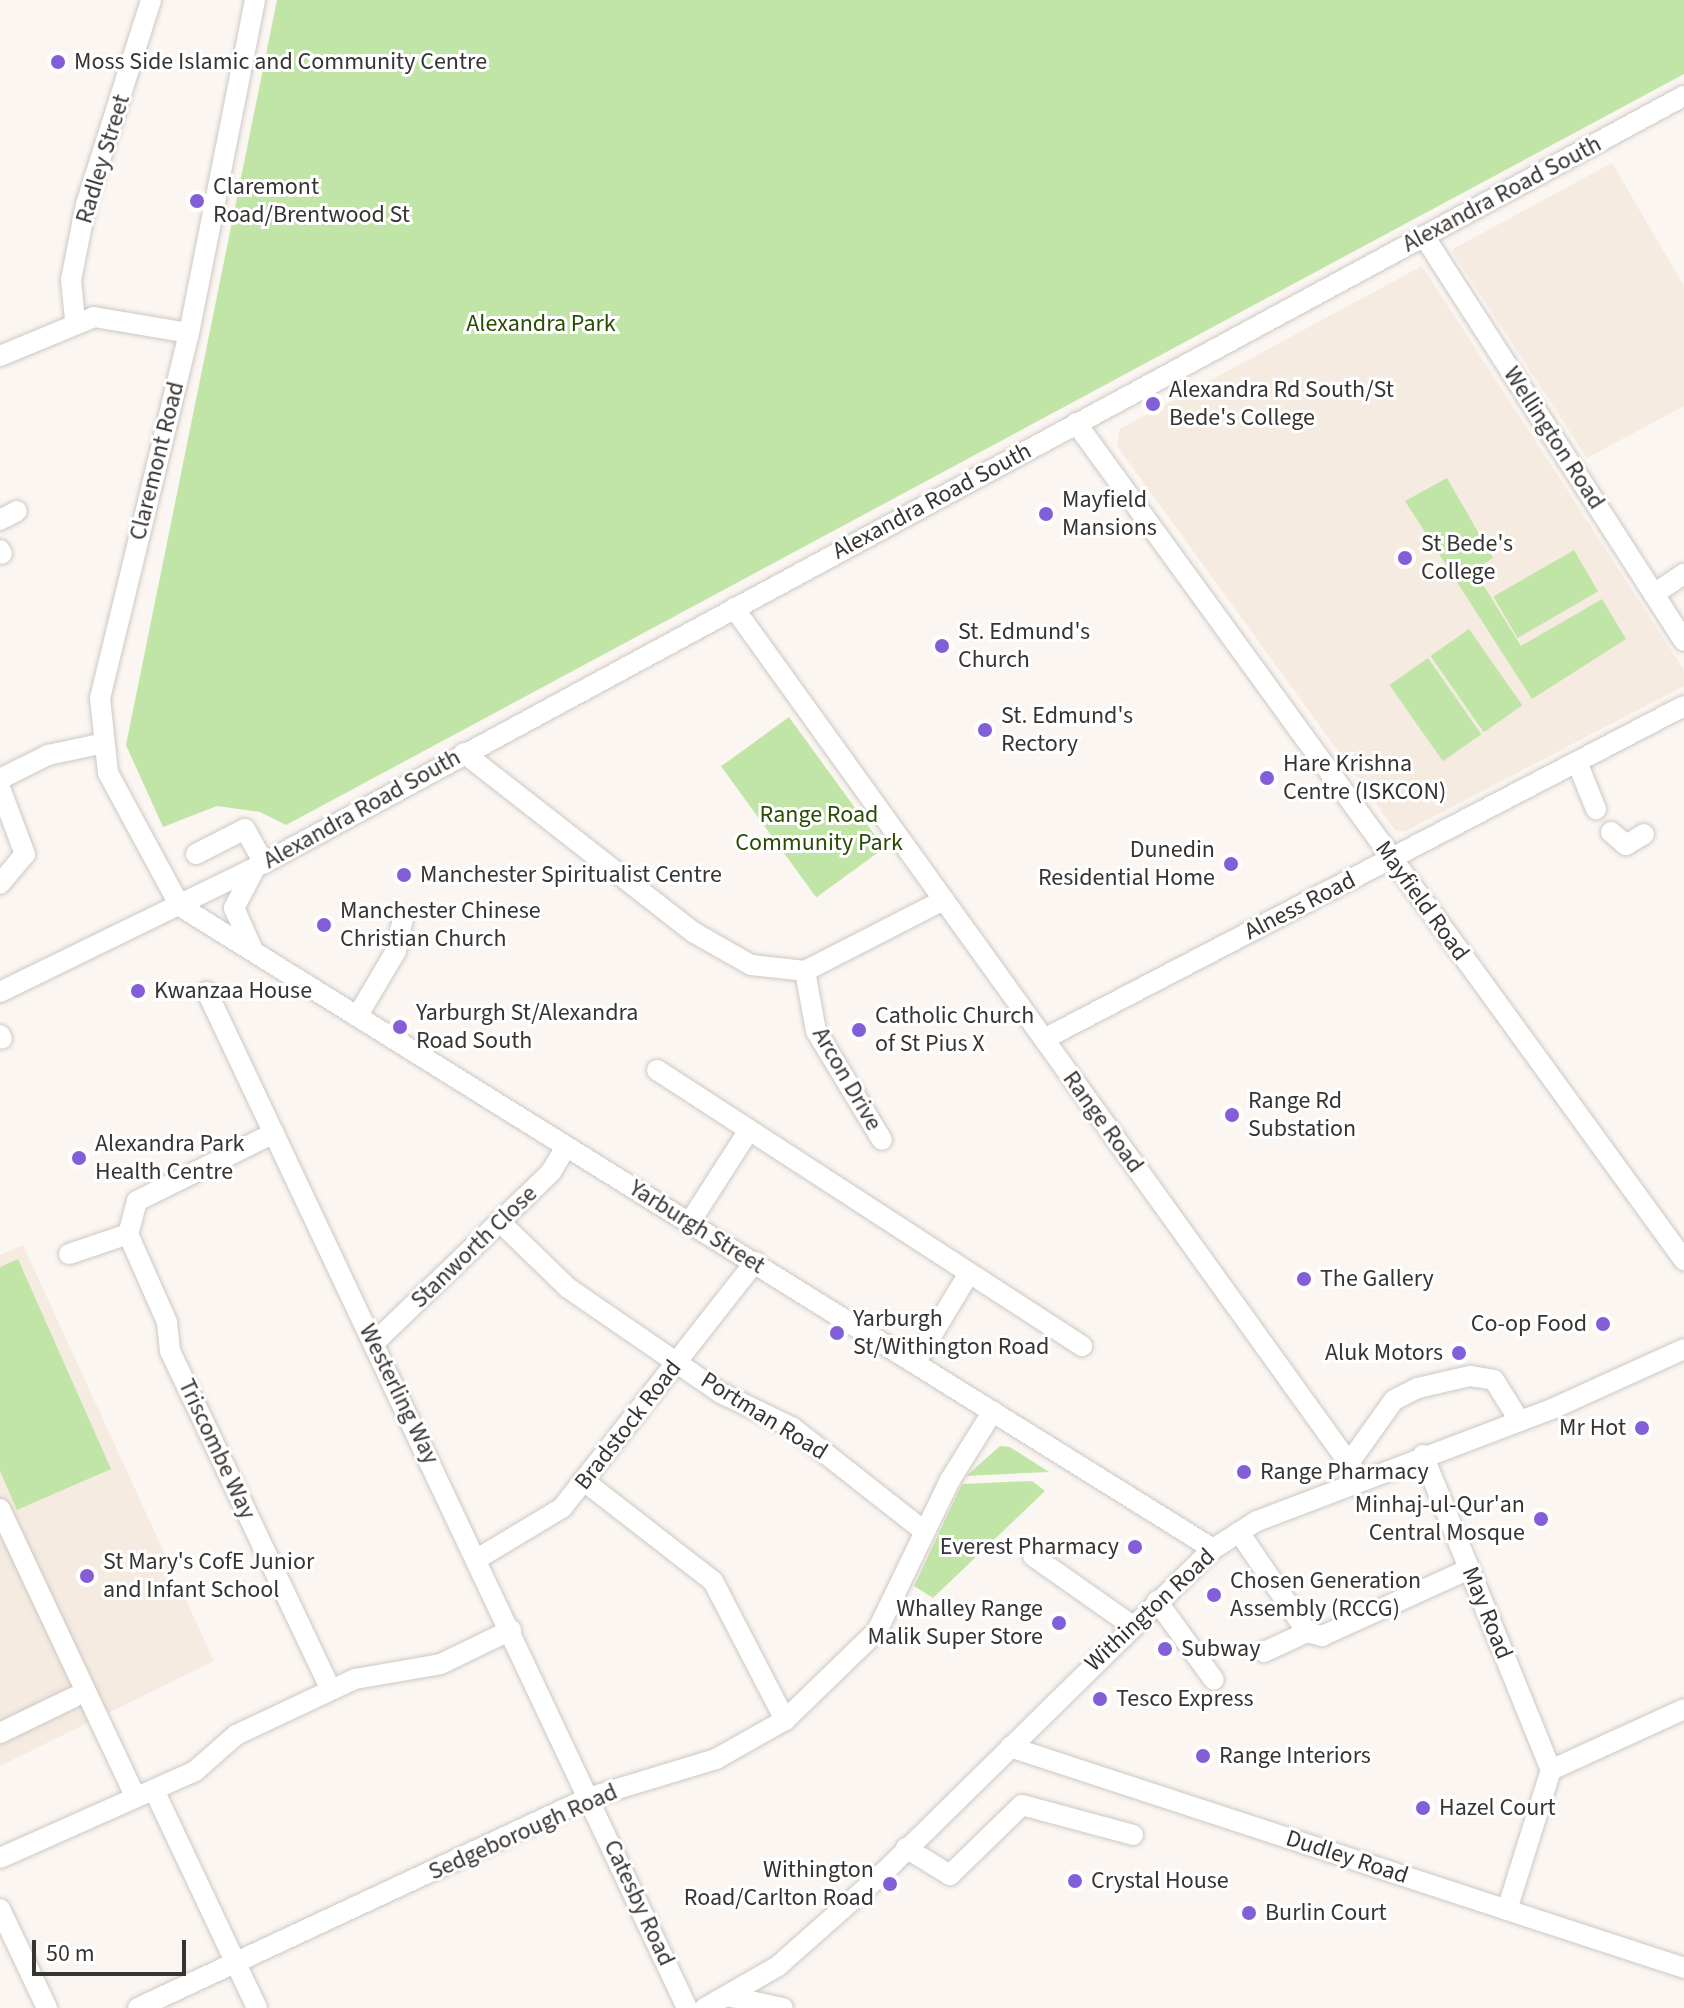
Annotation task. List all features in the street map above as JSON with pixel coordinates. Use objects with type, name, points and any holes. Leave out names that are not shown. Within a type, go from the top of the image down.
[{"type":"street","name":"Radley Street","points":[[75,320],[70,292],[86,204],[151,0]]},
{"type":"street","name":"Claremont Road","points":[[180,906],[120,802],[100,744],[113,626],[189,333],[255,0]]},
{"type":"street","name":"Alexandra Road South","points":[[0,992],[260,865],[1424,236],[1681,105]]},
{"type":"street","name":"Wellington Road","points":[[1424,236],[1684,641]]},
{"type":"street","points":[[0,356],[75,320],[117,319],[189,333]]},
{"type":"street","name":"Mayfield Road","points":[[1076,423],[1684,1260]]},
{"type":"street","points":[[1654,594],[1684,574]]},
{"type":"street","name":"Range Road","points":[[734,608],[1355,1472]]},
{"type":"street","name":"Alness Road","points":[[1044,1039],[1684,706]]},
{"type":"street","points":[[0,779],[48,755],[100,744]]},
{"type":"street","points":[[464,753],[693,932],[751,965],[805,971],[944,900]]},
{"type":"street","points":[[1577,762],[1596,809]]},
{"type":"street","points":[[0,788],[25,854],[0,884]]},
{"type":"street","points":[[196,854],[245,829],[260,865],[234,908],[257,953]]},
{"type":"street","points":[[1611,832],[1626,845],[1644,834]]},
{"type":"street","name":"Yarburgh Street","points":[[180,906],[1213,1549]]},
{"type":"street","points":[[358,1015],[396,951],[403,919]]},
{"type":"street","name":"Arcon Drive","points":[[805,971],[816,1031],[882,1140]]},
{"type":"street","name":"Westerling Way","points":[[207,992],[591,1797]]},
{"type":"street","points":[[657,1070],[1082,1346]]},
{"type":"street","points":[[690,1222],[749,1130]]},
{"type":"street","points":[[69,1254],[130,1241],[137,1201],[274,1133]]},
{"type":"street","name":"Stanworth Close","points":[[374,1343],[551,1172],[566,1147]]},
{"type":"street","name":"Portman Road","points":[[500,1222],[568,1288],[679,1360],[721,1393],[793,1428],[924,1531]]},
{"type":"street","name":"Triscombe Way","points":[[130,1241],[167,1322],[170,1351],[331,1690]]},
{"type":"street","name":"Bradstock Road","points":[[477,1559],[548,1523],[755,1262]]},
{"type":"street","points":[[915,1363],[969,1273]]},
{"type":"street","name":"Withington Road","points":[[705,2008],[778,1966],[906,1848],[1131,1625],[1213,1549],[1239,1532],[1355,1472],[1423,1455],[1519,1420],[1684,1349]]},
{"type":"street","points":[[1355,1472],[1394,1400],[1418,1388],[1470,1376],[1494,1380],[1519,1420]]},
{"type":"street","name":"Sedgeborough Road","points":[[138,2008],[591,1797],[716,1759],[785,1720],[877,1631],[924,1531],[993,1411]]},
{"type":"street","name":"May Road","points":[[1423,1455],[1551,1770]]},
{"type":"street","points":[[584,1481],[713,1581],[785,1720]]},
{"type":"street","points":[[0,1509],[257,2008]]},
{"type":"street","points":[[1239,1532],[1307,1632]]},
{"type":"street","points":[[1033,1556],[1131,1625]]},
{"type":"street","points":[[1264,1652],[1307,1632],[1322,1636],[1469,1569]]},
{"type":"street","points":[[1157,1601],[1214,1680]]},
{"type":"street","points":[[0,1858],[195,1771],[236,1735],[331,1690],[375,1674],[441,1664],[511,1630]]},
{"type":"street","points":[[0,1733],[74,1697]]},
{"type":"street","points":[[1507,1910],[1551,1770],[1684,1709]]},
{"type":"street","name":"Dudley Road","points":[[1010,1747],[1684,1968]]},
{"type":"street","name":"Catesby Road","points":[[591,1797],[687,2008]]},
{"type":"street","points":[[906,1848],[937,1871],[959,1872],[1022,1805],[1133,1835]]},
{"type":"street","points":[[0,1910],[47,2008]]},
{"type":"street","points":[[727,1996],[783,2008]]},
{"type":"shaded area","points":[[1612,163],[1684,286],[1684,406],[1587,458],[1451,250]]},
{"type":"shaded area","name":"St Bede's College","points":[[1422,266],[1684,670],[1684,686],[1404,832],[1395,830],[1117,446],[1120,429]]},
{"type":"shaded area","name":"St Mary's CofE Junior and Infant School","points":[[23,1245],[214,1661],[0,1766],[0,1255]]},
{"type":"green space","name":"Alexandra Park","points":[[277,0],[1684,0],[1684,74],[286,825],[260,812],[217,806],[163,827],[126,745]]},
{"type":"green space","points":[[1447,478],[1493,558],[1474,570],[1521,646],[1602,599],[1626,639],[1532,699],[1405,501]]},
{"type":"green space","points":[[1574,550],[1598,592],[1517,638],[1493,596]]},
{"type":"green space","points":[[1469,629],[1522,705],[1484,732],[1430,656]]},
{"type":"green space","points":[[1428,658],[1481,734],[1443,761],[1389,685]]},
{"type":"green space","name":"Range Road Community Park","points":[[789,717],[884,848],[816,897],[721,766]]},
{"type":"green space","points":[[18,1259],[111,1469],[17,1510],[0,1471],[0,1267]]},
{"type":"green space","points":[[1000,1446],[1010,1447],[1049,1472],[966,1476]]},
{"type":"green space","points":[[1032,1481],[1045,1491],[933,1598],[914,1586],[962,1484]]},
{"type":"place","name":"Moss Side Islamic and Community Centre","points":[[58,62]]},
{"type":"place","name":"Claremont Road/Brentwood St","points":[[197,201]]},
{"type":"place","name":"Alexandra Rd South/St Bede's College","points":[[1153,404]]},
{"type":"place","name":"Mayfield Mansions","points":[[1046,514]]},
{"type":"place","name":"St Bede's College","points":[[1405,558]]},
{"type":"place","name":"St. Edmund's Church","points":[[942,646]]},
{"type":"place","name":"St. Edmund's Rectory","points":[[985,730]]},
{"type":"place","name":"Hare Krishna Centre (ISKCON)","points":[[1267,778]]},
{"type":"place","name":"Dunedin Residential Home","points":[[1231,864]]},
{"type":"place","name":"Manchester Spiritualist Centre","points":[[404,875]]},
{"type":"place","name":"Manchester Chinese Christian Church","points":[[324,925]]},
{"type":"place","name":"Kwanzaa House","points":[[138,991]]},
{"type":"place","name":"Yarburgh St/Alexandra Road South","points":[[400,1027]]},
{"type":"place","name":"Catholic Church of St Pius X","points":[[859,1030]]},
{"type":"place","name":"Range Rd Substation","points":[[1232,1115]]},
{"type":"place","name":"Alexandra Park Health Centre","points":[[79,1158]]},
{"type":"place","name":"The Gallery","points":[[1304,1279]]},
{"type":"place","name":"Co-op Food","points":[[1603,1324]]},
{"type":"place","name":"Yarburgh St/Withington Road","points":[[837,1333]]},
{"type":"place","name":"Aluk Motors","points":[[1459,1353]]},
{"type":"place","name":"Mr Hot","points":[[1642,1428]]},
{"type":"place","name":"Range Pharmacy","points":[[1244,1472]]},
{"type":"place","name":"Minhaj-ul-Qur'an Central Mosque","points":[[1541,1519]]},
{"type":"place","name":"Everest Pharmacy","points":[[1135,1547]]},
{"type":"place","name":"St Mary's CofE Junior and Infant School","points":[[87,1576]]},
{"type":"place","name":"Chosen Generation Assembly (RCCG)","points":[[1214,1595]]},
{"type":"place","name":"Whalley Range Malik Super Store","points":[[1059,1623]]},
{"type":"place","name":"Subway","points":[[1165,1649]]},
{"type":"place","name":"Tesco Express","points":[[1100,1699]]},
{"type":"place","name":"Range Interiors","points":[[1203,1756]]},
{"type":"place","name":"Hazel Court","points":[[1423,1808]]},
{"type":"place","name":"Crystal House","points":[[1075,1881]]},
{"type":"place","name":"Withington Road/Carlton Road","points":[[890,1884]]},
{"type":"place","name":"Burlin Court","points":[[1249,1913]]}]
